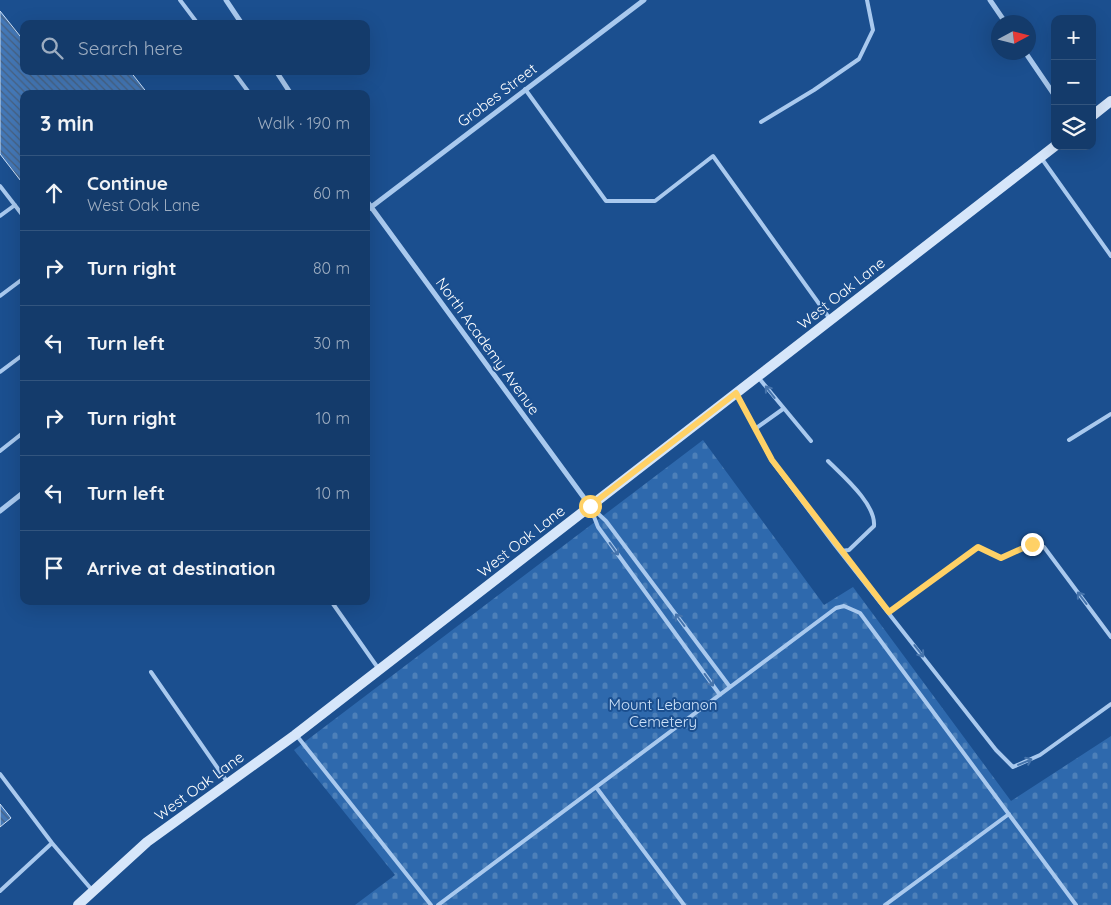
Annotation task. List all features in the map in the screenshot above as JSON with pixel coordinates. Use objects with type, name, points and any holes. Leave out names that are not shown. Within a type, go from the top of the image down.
[{"type":"main road","points":[[1096,113],[1111,102]]},
{"type":"main road","name":"West Oak Lane","points":[[78,905],[147,842],[296,735],[1051,149]]},
{"type":"street","points":[[226,0],[239,20]]},
{"type":"street","name":"Grobes Street","points":[[370,206],[644,0]]},
{"type":"street","points":[[990,0],[1000,15]]},
{"type":"street","points":[[1030,60],[1051,90]]},
{"type":"street","points":[[279,75],[289,90]]},
{"type":"street","name":"North Academy Avenue","points":[[370,206],[590,506]]},
{"type":"street","points":[[0,511],[20,495]]},
{"type":"lane","points":[[180,0],[195,20]]},
{"type":"lane","points":[[761,122],[814,90],[859,58],[873,30],[867,0]]},
{"type":"lane","points":[[236,75],[247,90]]},
{"type":"lane","points":[[525,90],[606,201],[655,201],[713,156],[831,320]]},
{"type":"lane","points":[[1041,157],[1111,256]]},
{"type":"lane","points":[[0,186],[20,212]]},
{"type":"lane","points":[[0,216],[15,205]]},
{"type":"lane","points":[[0,296],[20,281]]},
{"type":"lane","points":[[0,372],[20,357]]},
{"type":"lane","points":[[758,376],[811,441]]},
{"type":"lane","points":[[736,393],[772,460],[996,750],[1013,767],[1040,755],[1111,704]]},
{"type":"lane","points":[[755,430],[783,409]]},
{"type":"lane","points":[[1069,440],[1111,414]]},
{"type":"lane","points":[[0,451],[20,435]]},
{"type":"lane","points":[[828,461],[869,506],[875,520],[874,526],[850,550],[841,551]]},
{"type":"lane","points":[[590,506],[606,521],[730,687]]},
{"type":"lane","points":[[590,506],[598,527],[720,695]]},
{"type":"lane","points":[[889,612],[978,547],[1001,558],[1032,544],[1044,547],[1111,637]]},
{"type":"lane","points":[[334,605],[379,670]]},
{"type":"lane","points":[[438,905],[836,608],[844,606],[860,613],[1076,905]]},
{"type":"lane","points":[[152,672],[228,783]]},
{"type":"lane","points":[[296,735],[431,905]]},
{"type":"lane","points":[[0,774],[52,843],[93,890]]},
{"type":"lane","points":[[596,787],[684,905]]},
{"type":"lane","points":[[885,905],[1009,814]]},
{"type":"lane","points":[[0,891],[52,843]]},
{"type":"green space","name":"Mount Lebanon Cemetery","points":[[703,440],[824,605],[853,587],[1011,801],[1111,736],[1111,905],[355,905],[395,875],[294,750]]},
{"type":"building","points":[[0,11],[20,36],[20,75],[133,75],[145,90],[20,90],[20,180],[0,154]]},
{"type":"building","points":[[0,804],[11,818],[0,827]]},
{"type":"route","points":[[590,506],[736,393],[772,460],[835,545],[889,612],[978,547],[1001,558],[1032,544]]}]
